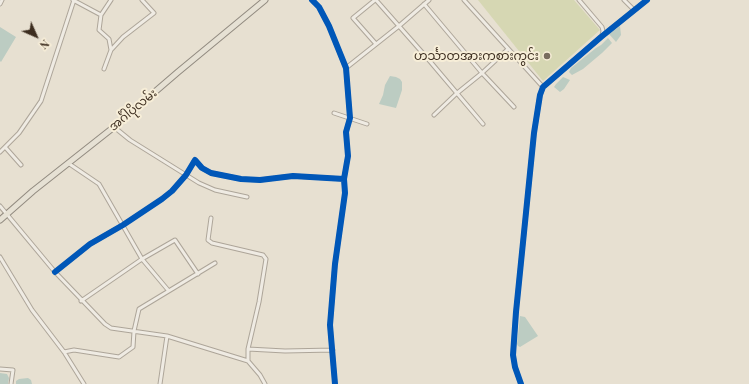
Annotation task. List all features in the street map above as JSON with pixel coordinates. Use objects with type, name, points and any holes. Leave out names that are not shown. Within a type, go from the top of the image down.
[{"type":"main road","name":"အင်္ဂါပိုလမ်း","points":[[0,220],[114,127],[265,0]]},
{"type":"street","points":[[0,4],[2,0]]},
{"type":"street","points":[[0,152],[19,133],[41,101],[74,0],[101,15]]},
{"type":"street","points":[[111,50],[109,39],[99,30],[101,15],[112,0]]},
{"type":"street","points":[[104,69],[111,50],[123,38],[154,13],[142,0]]},
{"type":"street","points":[[312,0],[319,7],[329,26],[346,68],[350,118],[346,132],[348,156],[344,179],[345,194],[335,264],[330,325],[335,384]]},
{"type":"street","points":[[376,44],[353,18],[376,0],[482,124]]},
{"type":"street","points":[[346,68],[429,0]]},
{"type":"street","points":[[464,0],[543,88]]},
{"type":"street","points":[[579,0],[602,27],[603,31],[601,37]]},
{"type":"street","points":[[624,0],[634,10]]},
{"type":"street","points":[[521,384],[515,367],[513,355],[516,312],[538,102],[543,88],[601,37],[647,0]]},
{"type":"street","points":[[424,4],[482,73],[514,107]]},
{"type":"street","points":[[434,114],[508,49]]},
{"type":"street","points":[[334,113],[367,124]]},
{"type":"street","points":[[114,127],[130,140],[200,183],[215,190],[247,197]]},
{"type":"street","points":[[6,146],[21,165]]},
{"type":"street","points":[[55,272],[90,244],[162,200],[186,175],[195,160],[202,168],[211,174],[241,179],[274,179],[293,176],[344,179]]},
{"type":"street","points":[[68,163],[99,184],[142,259],[168,290]]},
{"type":"street","points":[[0,206],[55,272],[105,324],[111,328],[134,330],[167,336],[248,361],[260,375],[265,384]]},
{"type":"street","points":[[211,218],[208,240],[212,243],[263,255],[266,259],[259,302],[248,349],[248,361]]},
{"type":"street","points":[[82,301],[142,259],[175,240],[198,274]]},
{"type":"street","points":[[0,258],[32,310],[64,352],[84,384]]},
{"type":"street","points":[[64,352],[74,350],[119,357],[133,346],[134,330],[139,309],[168,290],[215,263]]},
{"type":"street","points":[[160,384],[167,336]]},
{"type":"street","points":[[248,349],[285,351],[333,350]]},
{"type":"street","points":[[0,369],[13,370],[11,384]]},
{"type":"green space","name":"ဟင်္သာတအားကစားကွင်း","points":[[478,0],[574,0],[600,30],[543,81]]},
{"type":"shaded area","points":[[620,26],[621,35],[616,42],[609,34]]},
{"type":"shaded area","points":[[0,27],[16,37],[1,62],[0,61]]},
{"type":"shaded area","points":[[608,38],[612,43],[602,53],[583,69],[572,75],[569,72],[571,68]]},
{"type":"shaded area","points":[[390,76],[400,79],[402,82],[402,90],[396,108],[379,104],[385,85]]},
{"type":"shaded area","points":[[563,77],[570,80],[560,92],[554,87]]},
{"type":"shaded area","points":[[520,316],[525,317],[538,336],[520,347],[517,344]]},
{"type":"shaded area","points":[[0,373],[7,374],[9,378],[8,384],[0,384]]},
{"type":"shaded area","points":[[28,378],[31,380],[32,384],[16,384],[16,381],[19,379]]},
{"type":"cycle path","points":[[312,0],[319,7],[329,26],[346,68],[350,118],[346,132],[348,156],[344,179],[345,193],[335,264],[330,325],[335,384]]},
{"type":"cycle path","points":[[521,384],[515,367],[513,355],[534,133],[540,95],[543,87],[647,0]]},
{"type":"cycle path","points":[[55,272],[90,244],[123,225],[162,199],[172,191],[186,175],[195,160],[202,168],[211,173],[241,179],[260,180],[293,176],[344,179]]},
{"type":"place","name":"ဟင်္သာတအားကစားကွင်း","points":[[547,56]]}]
